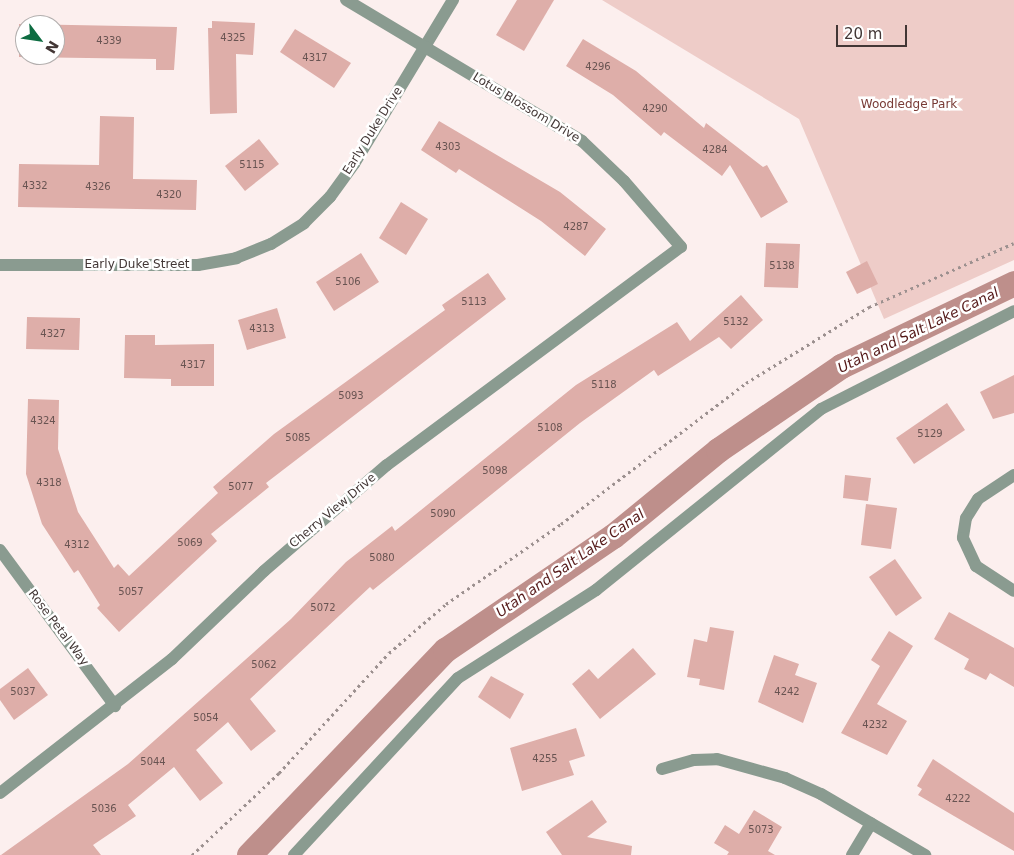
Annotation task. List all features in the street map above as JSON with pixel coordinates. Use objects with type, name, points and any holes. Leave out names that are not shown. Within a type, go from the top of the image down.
[{"type":"street","name":"Lotus Blossom Drive","points":[[346,0],[582,142],[624,180],[681,247]]},
{"type":"street","name":"Early Duke Drive","points":[[271,244],[304,222],[330,197],[354,164],[453,0]]},
{"type":"street","name":"Early Duke Street","points":[[0,265],[198,265],[236,258],[271,244]]},
{"type":"street","name":"Cherry View Drive","points":[[0,793],[116,706],[387,465],[681,247]]},
{"type":"street","points":[[294,855],[458,678],[596,590],[821,408],[1014,311]]},
{"type":"street","points":[[1014,475],[978,499],[966,518],[962,538],[976,566],[1014,591]]},
{"type":"street","name":"Rose Petal Way","points":[[0,550],[116,706]]},
{"type":"street","points":[[662,769],[694,760],[727,761],[809,788],[925,855]]},
{"type":"street","points":[[852,855],[871,823]]},
{"type":"path","points":[[192,855],[278,773],[389,653],[446,604],[561,524],[746,384],[869,307],[1014,243]]},
{"type":"green space","name":"Woodledge Park","points":[[602,0],[1014,0],[1014,260],[884,319],[799,119]]},
{"type":"building","points":[[517,0],[554,0],[524,51],[496,35]]},
{"type":"building","points":[[212,21],[255,23],[253,55],[236,54],[237,113],[210,114],[208,28],[212,28]]},
{"type":"building","points":[[65,25],[177,27],[174,70],[156,70],[156,59],[65,58]]},
{"type":"building","points":[[295,29],[351,63],[334,88],[280,52]]},
{"type":"building","points":[[583,39],[636,71],[704,128],[706,123],[763,167],[767,165],[788,202],[761,218],[730,165],[722,176],[664,132],[661,136],[613,95],[566,66]]},
{"type":"building","points":[[100,116],[134,117],[133,179],[197,180],[196,210],[18,207],[19,164],[99,165]]},
{"type":"building","points":[[439,121],[560,192],[606,229],[585,256],[541,221],[459,169],[456,173],[421,150]]},
{"type":"building","points":[[259,139],[279,164],[245,191],[225,166]]},
{"type":"building","points":[[401,202],[428,219],[406,255],[379,238]]},
{"type":"building","points":[[766,243],[800,244],[798,288],[764,287]]},
{"type":"building","points":[[361,253],[379,282],[334,311],[316,282]]},
{"type":"building","points":[[867,261],[878,284],[857,294],[846,272]]},
{"type":"building","points":[[488,273],[506,299],[266,483],[269,487],[211,534],[217,541],[119,632],[97,608],[100,605],[78,570],[74,573],[42,524],[26,474],[28,399],[59,400],[58,449],[78,512],[114,568],[118,564],[129,576],[218,493],[213,487],[274,434],[445,310],[442,305]]},
{"type":"building","points":[[741,295],[763,320],[731,349],[719,337],[658,376],[654,370],[580,423],[373,590],[370,587],[250,699],[276,731],[251,751],[228,722],[196,750],[223,783],[200,801],[174,767],[128,805],[136,816],[93,845],[101,855],[1,855],[128,764],[291,619],[346,562],[392,526],[395,531],[576,385],[677,322],[690,341]]},
{"type":"building","points":[[277,308],[286,338],[247,350],[238,320]]},
{"type":"building","points":[[27,317],[80,318],[79,350],[26,349]]},
{"type":"building","points":[[125,335],[155,335],[155,345],[214,344],[214,386],[171,386],[171,379],[124,378]]},
{"type":"building","points":[[1014,375],[1014,413],[993,419],[980,392]]},
{"type":"building","points":[[947,403],[965,430],[914,464],[896,438]]},
{"type":"building","points":[[845,475],[871,478],[868,501],[843,498]]},
{"type":"building","points":[[866,504],[897,508],[891,549],[861,545]]},
{"type":"building","points":[[895,559],[922,598],[896,616],[869,577]]},
{"type":"building","points":[[949,612],[1014,648],[1014,687],[990,673],[986,680],[964,669],[969,659],[934,639]]},
{"type":"building","points":[[710,627],[734,631],[724,690],[699,685],[700,679],[687,677],[694,639],[707,642]]},
{"type":"building","points":[[889,631],[913,646],[877,704],[907,721],[887,755],[841,733],[880,666],[871,660]]},
{"type":"building","points":[[633,648],[656,674],[600,719],[572,684],[589,669],[598,679]]},
{"type":"building","points":[[774,655],[799,664],[795,675],[817,683],[803,723],[758,702]]},
{"type":"building","points":[[28,668],[48,695],[14,720],[0,700],[0,689]]},
{"type":"building","points":[[491,676],[524,694],[510,719],[478,697]]},
{"type":"building","points":[[576,728],[585,756],[569,761],[574,775],[522,791],[510,748]]},
{"type":"building","points":[[933,759],[1014,813],[1014,851],[918,795],[922,789],[917,786]]},
{"type":"building","points":[[592,800],[607,822],[587,837],[632,846],[631,855],[562,855],[546,832]]},
{"type":"building","points":[[754,810],[782,827],[768,851],[775,855],[727,855],[729,852],[714,843],[725,825],[739,834]]},
{"type":"waterway","name":"Utah and Salt Lake Canal","points":[[249,855],[445,650],[613,536],[718,450],[841,366],[1014,283]]}]
